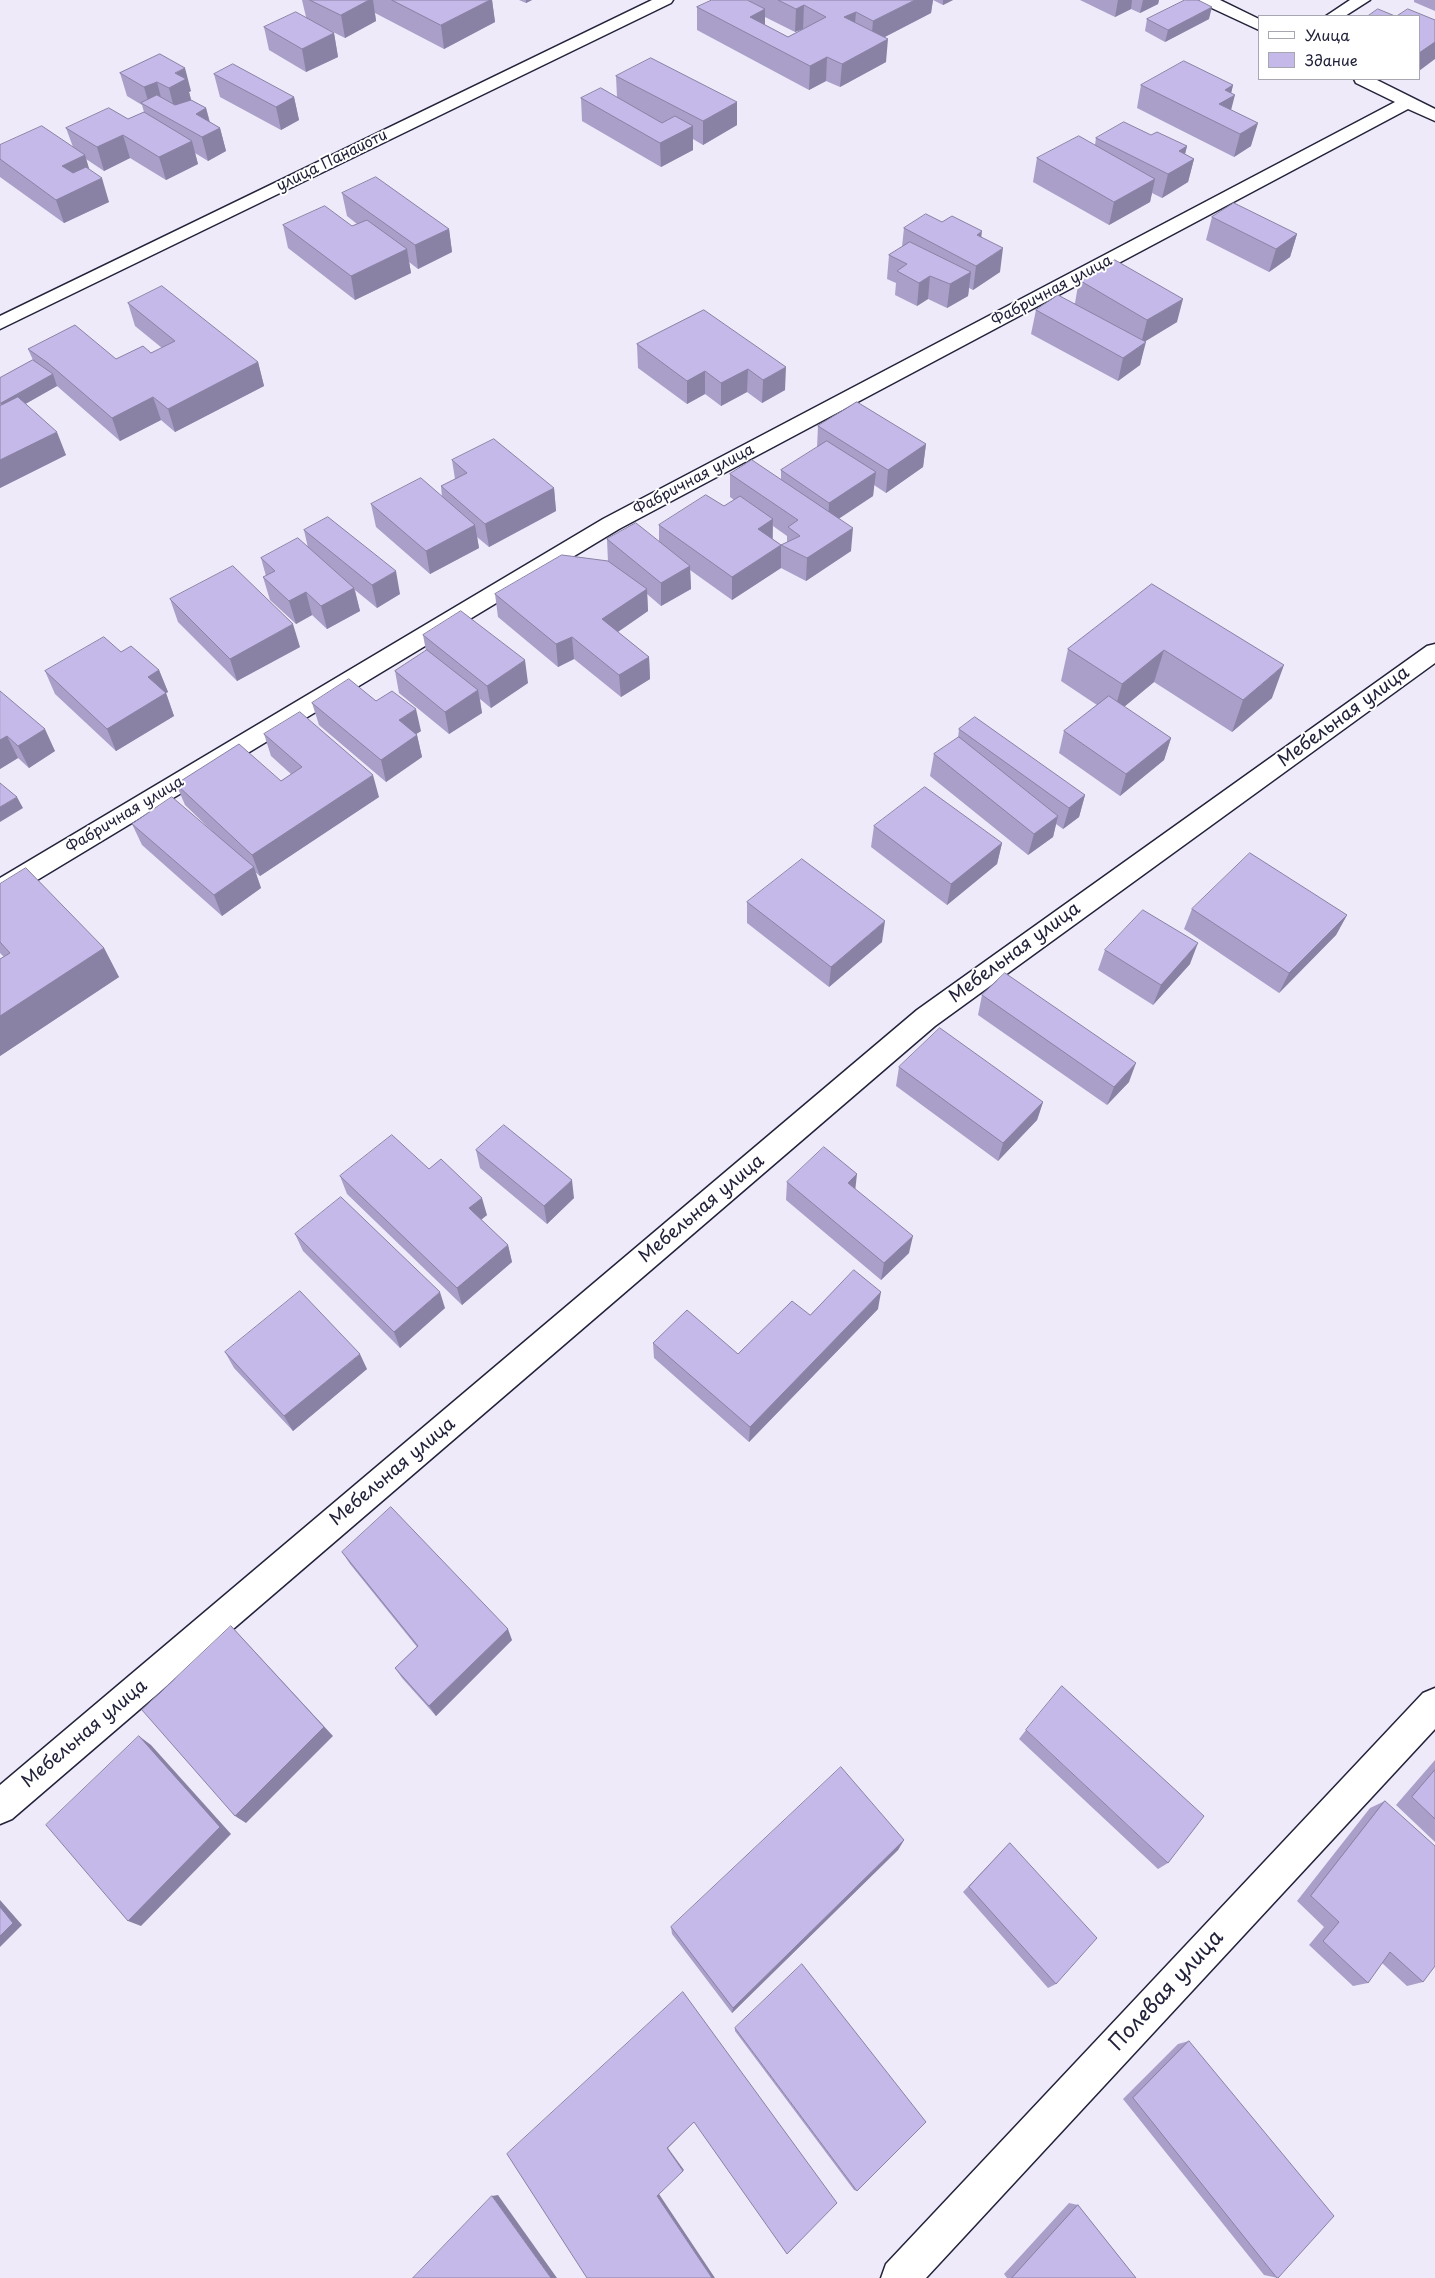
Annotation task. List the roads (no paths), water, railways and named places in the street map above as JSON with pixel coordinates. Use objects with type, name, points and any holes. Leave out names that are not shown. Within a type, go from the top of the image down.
[{"type":"street","name":"улица Панаиоти","points":[[0,323],[665,0]]},
{"type":"street","points":[[1207,0],[1258,25]]},
{"type":"street","points":[[1336,15],[1362,0]]},
{"type":"street","points":[[1364,80],[1435,116]]},
{"type":"street","name":"Фабричная улица","points":[[0,890],[611,524],[1407,103]]},
{"type":"street","name":"Мебельная улица","points":[[0,1807],[926,1018],[1435,652]]},
{"type":"street","name":"Полевая улица","points":[[900,2278],[1435,1705]]}]
